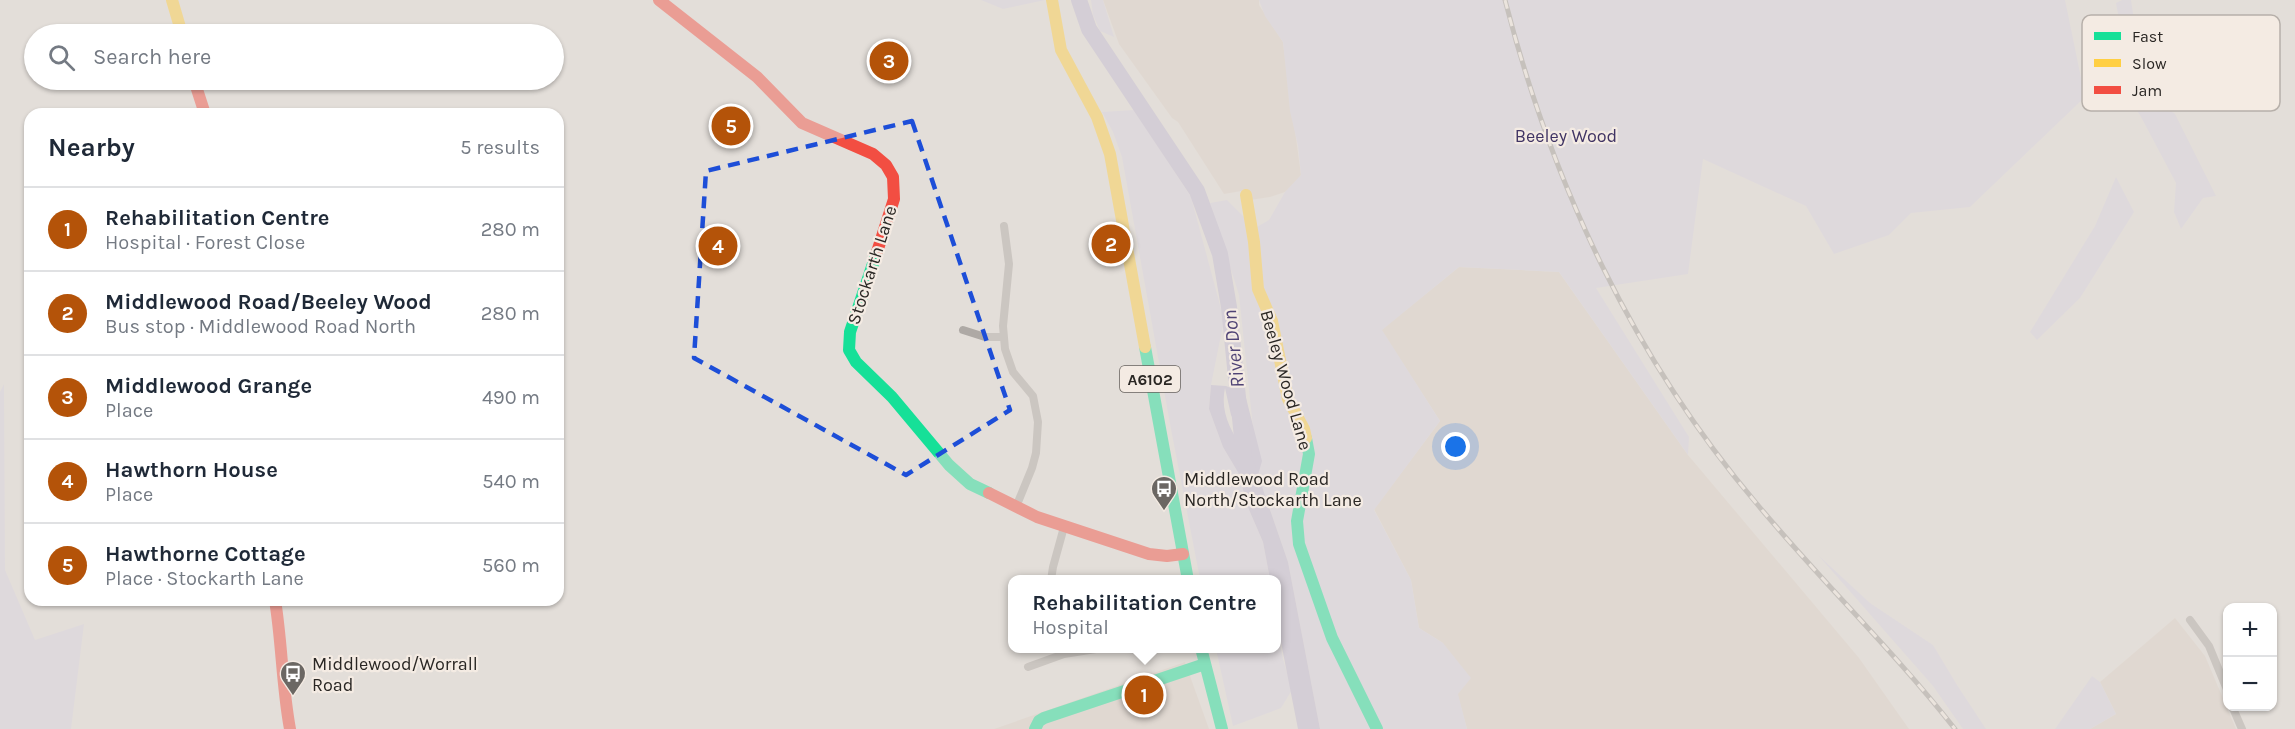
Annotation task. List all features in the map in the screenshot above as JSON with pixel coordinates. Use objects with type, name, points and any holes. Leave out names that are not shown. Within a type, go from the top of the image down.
[{"type":"street","points":[[172,0],[179,24]]},
{"type":"street","name":"Stockarth Lane","points":[[659,0],[758,77],[802,123],[873,154],[888,165],[895,180],[894,196],[850,332],[849,350],[856,362],[892,397],[960,476],[978,489],[1064,527],[1149,554],[1167,556],[1184,554]]},
{"type":"street","name":"A6102","points":[[1052,0],[1061,50],[1097,117],[1110,154],[1187,575]]},
{"type":"street","points":[[197,90],[203,108]]},
{"type":"street","name":"Beeley Wood Lane","points":[[1246,195],[1254,242],[1258,289],[1272,321],[1288,399],[1304,429],[1309,454],[1297,521],[1299,544],[1332,638],[1377,729]]},
{"type":"street","points":[[1004,226],[1009,271],[1003,337],[1013,372],[1033,396],[1038,422],[1036,453],[1016,507]]},
{"type":"street","points":[[963,330],[985,337],[1003,337]]},
{"type":"street","points":[[1052,575],[1064,527]]},
{"type":"street","points":[[276,606],[283,691],[290,729]]},
{"type":"street","points":[[2190,620],[2209,646],[2223,680]]},
{"type":"street","points":[[1028,667],[1060,653]]},
{"type":"street","points":[[1202,653],[1222,729]]},
{"type":"street","points":[[1035,729],[1039,721],[1044,718],[1205,664]]},
{"type":"street","points":[[2234,711],[2242,729]]},
{"type":"highlighted area","points":[[912,121],[1010,410],[906,475],[694,358],[706,171]]},
{"type":"shaded area","points":[[1103,0],[1259,0],[1259,5],[1283,42],[1301,175],[1290,189],[1270,197],[1250,200],[1247,190],[1224,194],[1178,122],[1172,118],[1119,44]]},
{"type":"shaded area","points":[[1459,267],[1559,272],[1688,455],[1859,658],[1909,729],[1467,729],[1443,643],[1419,628],[1411,580],[1374,509],[1440,421],[1381,330]]},
{"type":"shaded area","points":[[1211,385],[1226,386],[1245,394],[1262,461],[1258,475],[1288,562],[1320,729],[1298,729],[1281,642],[1281,575],[1269,575],[1263,542],[1247,505],[1239,474],[1223,447],[1209,409]],"holes":[[[1225,388],[1231,415],[1242,435],[1243,449],[1227,420],[1224,405]]]},
{"type":"shaded area","points":[[2175,618],[2205,656],[2223,698],[2223,711],[2228,711],[2236,729],[2090,729],[2116,714],[2100,682]]},
{"type":"shaded area","points":[[1185,662],[1209,729],[994,729],[997,728]]},
{"type":"green space","points":[[981,0],[1045,0],[1003,9]]},
{"type":"green space","points":[[1091,0],[1103,0],[1114,37],[1100,31],[1093,15]]},
{"type":"green space","name":"Beeley Wood","points":[[1259,0],[2065,0],[2082,82],[2082,100],[1970,207],[1911,213],[1889,235],[1834,254],[1806,206],[1703,159],[1688,274],[1596,288],[1689,437],[1688,455],[1559,272],[1459,267],[1382,330],[1440,421],[1374,510],[1411,580],[1419,628],[1443,643],[1471,678],[1458,694],[1467,729],[1320,729],[1288,562],[1258,475],[1239,295],[1210,203],[1227,200],[1255,228],[1269,220],[1285,192],[1301,175],[1298,146],[1290,111],[1283,42],[1265,16]]},
{"type":"green space","points":[[2131,0],[2133,15],[2118,15],[2116,3]]},
{"type":"green space","points":[[1134,110],[1191,197],[1224,320],[1211,385],[1209,409],[1223,447],[1239,474],[1247,505],[1263,542],[1269,575],[1199,575],[1122,157],[1113,132],[1102,112]]},
{"type":"green space","points":[[2137,111],[2171,111],[2175,114],[2216,196],[2203,198],[2181,229],[2174,212],[2176,183]]},
{"type":"green space","points":[[2116,177],[2134,212],[2080,298],[2037,340],[2030,332],[2095,226]]},
{"type":"green space","points":[[4,384],[5,570],[35,640],[84,624],[71,729],[0,729],[0,392]]},
{"type":"green space","points":[[1818,555],[1870,603],[1933,645],[1986,729],[1963,729],[1933,686]]},
{"type":"green space","points":[[1281,647],[1292,690],[1281,708],[1233,726],[1217,653],[1281,653]]},
{"type":"green space","points":[[2092,676],[2100,682],[2116,714],[2090,729],[2055,729]]},
{"type":"waterway","name":"River Don","points":[[1079,0],[1089,29],[1197,191],[1220,254],[1229,307],[1244,458],[1248,469]]},
{"type":"railway","points":[[1505,0],[1524,69],[1573,202],[1602,267],[1672,390],[1713,448],[1757,504],[1907,671],[1955,729]]},
{"type":"traffic: fast","points":[[877,252],[850,332],[849,350],[856,362],[892,397],[949,465],[970,484],[989,493]]},
{"type":"traffic: fast","points":[[1145,347],[1187,575]]},
{"type":"traffic: fast","points":[[1306,438],[1309,454],[1297,521],[1299,544],[1332,638],[1377,729]]},
{"type":"traffic: fast","points":[[1202,653],[1222,729]]},
{"type":"traffic: fast","points":[[1035,729],[1039,721],[1044,718],[1205,664]]},
{"type":"traffic: slow","points":[[172,0],[179,24]]},
{"type":"traffic: slow","points":[[1052,0],[1061,50],[1097,117],[1110,154],[1145,347]]},
{"type":"traffic: slow","points":[[1246,195],[1254,242],[1258,289],[1272,321],[1288,399],[1304,429],[1306,438]]},
{"type":"traffic: jam","points":[[659,0],[757,77],[802,123],[873,154],[886,165],[893,177],[894,199],[877,252]]},
{"type":"traffic: jam","points":[[197,90],[203,108]]},
{"type":"traffic: jam","points":[[989,493],[1037,517],[1149,554],[1167,556],[1183,554]]},
{"type":"traffic: jam","points":[[276,606],[290,729]]},
{"type":"place","name":"Middlewood Grange","points":[[889,61]]},
{"type":"place","name":"Hawthorne Cottage","points":[[731,126]]},
{"type":"place","name":"Middlewood Road/Beeley Wood","points":[[1111,244]]},
{"type":"place","name":"Hawthorn House","points":[[718,246]]},
{"type":"place","name":"Middlewood Road North/Stockarth Lane","points":[[1164,512]]},
{"type":"place","name":"Rehabilitation Centre","points":[[1144,695]]},
{"type":"place","name":"Middlewood/Worrall Road","points":[[293,697]]}]
